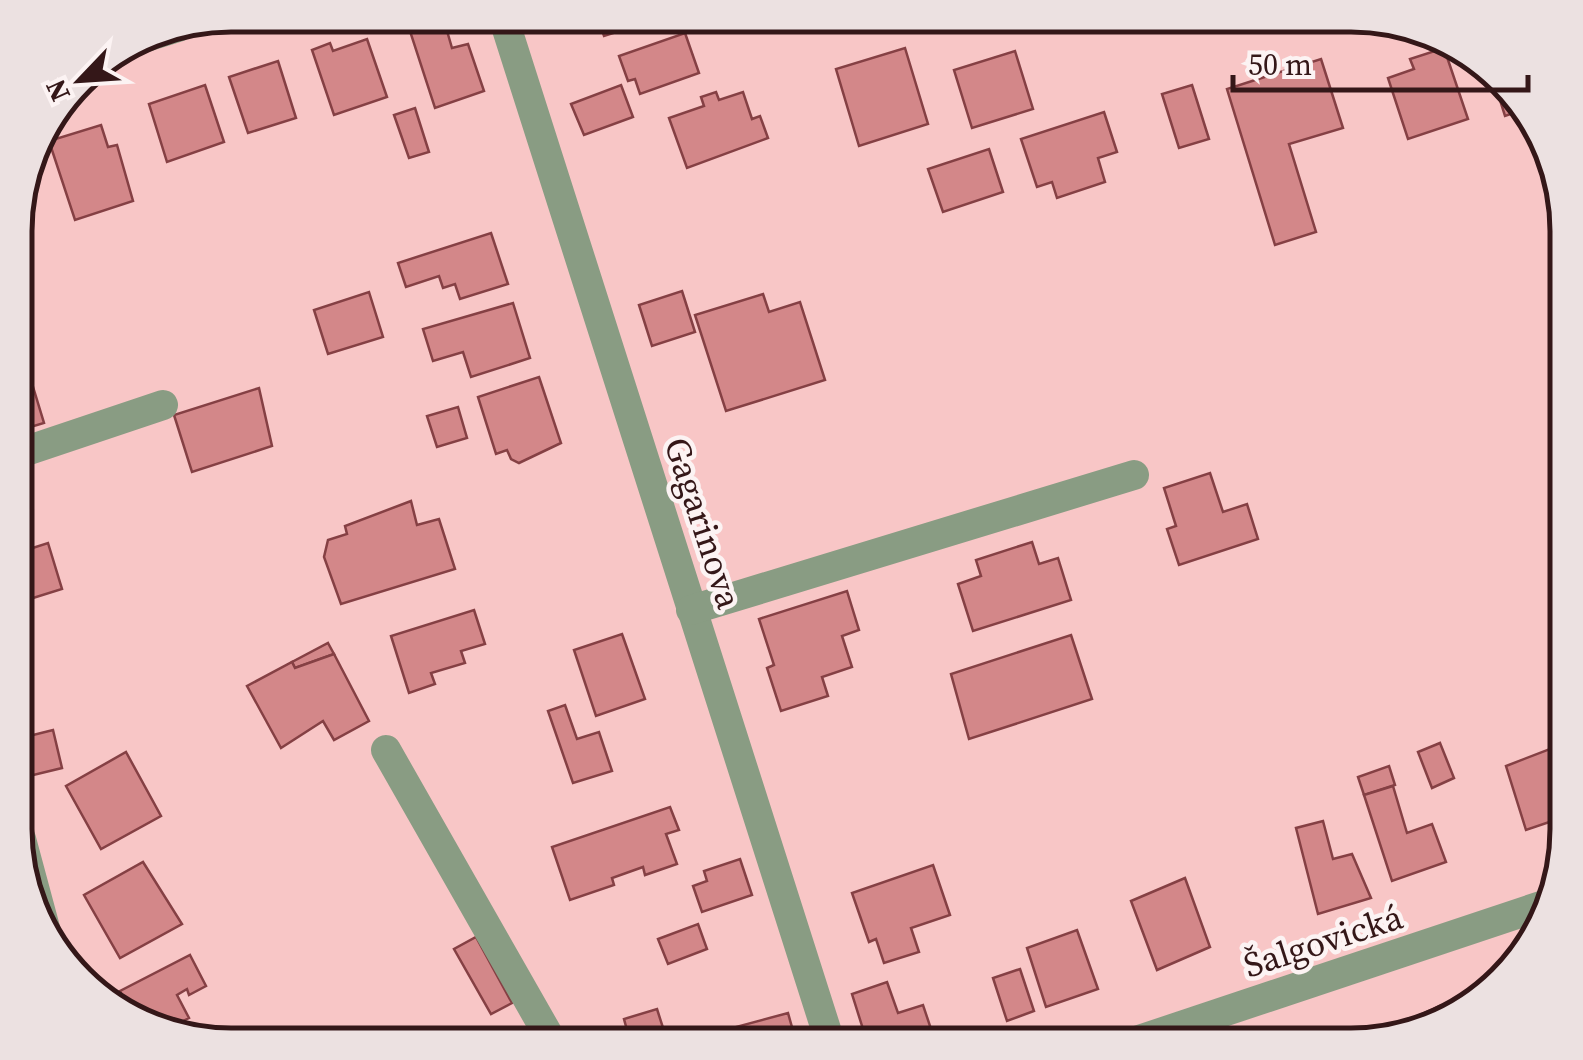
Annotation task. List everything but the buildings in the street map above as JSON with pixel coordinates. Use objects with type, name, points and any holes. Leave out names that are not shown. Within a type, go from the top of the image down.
[{"type":"street","name":"Gagarinova","points":[[507,33],[824,1027]]},
{"type":"street","points":[[32,449],[164,405]]},
{"type":"street","points":[[692,610],[1134,475]]},
{"type":"street","points":[[386,750],[544,1028]]},
{"type":"street","name":"Šalgovická","points":[[1178,1027],[1533,909]]}]
